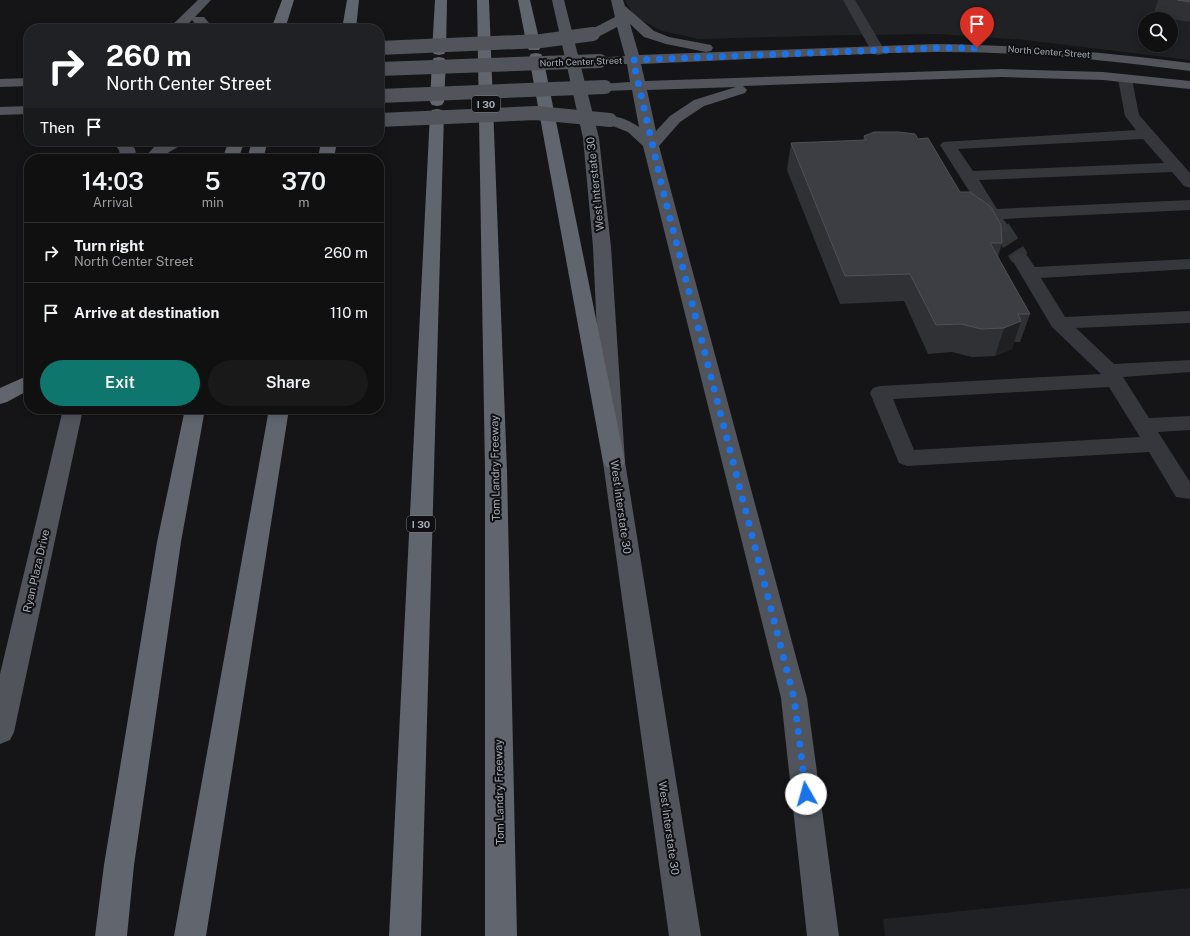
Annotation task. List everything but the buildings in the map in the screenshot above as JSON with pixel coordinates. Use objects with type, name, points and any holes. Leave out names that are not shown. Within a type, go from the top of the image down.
[{"type":"highway","points":[[280,24],[288,0]]},
{"type":"highway","points":[[295,17],[296,0]]},
{"type":"highway","points":[[350,24],[353,0]]},
{"type":"highway","name":"I 30","points":[[405,936],[441,0]]},
{"type":"highway","name":"Tom Landry Freeway","points":[[483,0],[496,471],[500,936]]},
{"type":"highway","points":[[524,0],[614,462]]},
{"type":"highway","points":[[0,397],[24,385]]},
{"type":"highway","points":[[111,936],[119,865],[169,542],[194,414]]},
{"type":"highway","points":[[190,936],[279,414]]},
{"type":"main road","points":[[201,24],[206,0]]},
{"type":"main road","points":[[180,24],[206,0]]},
{"type":"main road","name":"West Interstate 30","points":[[558,0],[591,138],[602,247],[614,462],[685,936]]},
{"type":"main road","points":[[384,48],[528,42],[592,34],[620,9]]},
{"type":"main road","points":[[620,9],[650,34],[666,40],[700,48],[777,55]]},
{"type":"main road","points":[[620,9],[633,60],[651,145],[794,698],[823,936]]},
{"type":"main road","name":"North Center Street","points":[[384,69],[934,48],[1010,49],[1125,58],[1190,66]]},
{"type":"main road","name":"North Center Street","points":[[384,96],[1001,73],[1054,74],[1190,85]]},
{"type":"main road","points":[[651,145],[675,119],[699,103],[766,81]]},
{"type":"main road","points":[[0,83],[24,82]]},
{"type":"main road","points":[[4,111],[24,110]]},
{"type":"main road","points":[[4,111],[24,113]]},
{"type":"main road","points":[[384,120],[536,113],[568,114],[610,120],[634,128],[643,134],[651,145]]},
{"type":"main road","points":[[156,154],[167,146]]},
{"type":"main road","name":"Ryan Plaza Drive","points":[[0,732],[61,459],[73,414]]},
{"type":"street","points":[[849,0],[878,51]]},
{"type":"street","points":[[1125,79],[1132,116],[1190,183]]},
{"type":"street","points":[[1001,228],[948,144],[1147,134]]},
{"type":"street","points":[[968,176],[1176,167]]},
{"type":"street","points":[[992,214],[1190,205]]},
{"type":"street","points":[[1188,495],[1154,444],[1112,375],[1059,323],[1025,265],[1190,264]]},
{"type":"street","points":[[1059,323],[1190,317]]},
{"type":"street","points":[[1154,444],[907,458],[880,393],[1112,375],[1190,366]]},
{"type":"street","points":[[1144,426],[1190,423]]},
{"type":"shaded area","points":[[625,0],[1190,0],[1190,60],[1025,40],[939,34],[699,39],[662,31],[634,16]]},
{"type":"shaded area","points":[[1190,888],[1190,936],[885,936],[883,919]]},
{"type":"tunnel","points":[[1001,228],[1020,258]]},
{"type":"route","points":[[806,794],[794,698],[651,145],[633,60],[934,48],[977,48]]}]
